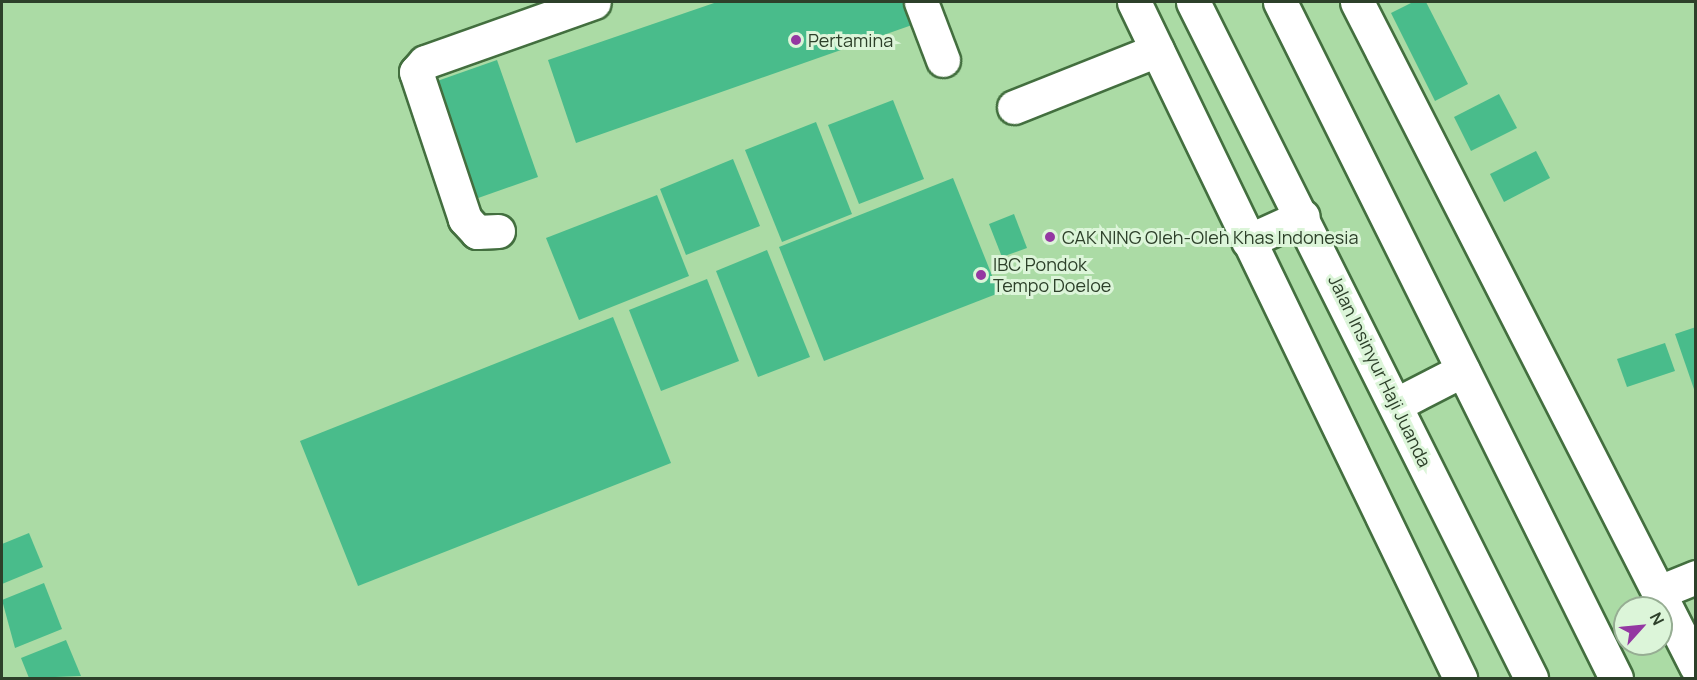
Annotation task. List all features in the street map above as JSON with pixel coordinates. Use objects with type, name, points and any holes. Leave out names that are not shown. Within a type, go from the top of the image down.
[{"type":"main road","points":[[498,231],[477,232],[465,219],[416,72],[425,62],[594,2]]},
{"type":"main road","points":[[921,2],[943,60]]},
{"type":"main road","points":[[1134,2],[1460,678]]},
{"type":"main road","name":"Jalan Insinyur Haji Juanda","points":[[1192,2],[1303,216],[1531,678]]},
{"type":"main road","points":[[1280,2],[1616,678]]},
{"type":"main road","points":[[1357,2],[1695,666]]},
{"type":"main road","points":[[1014,107],[1157,50]]},
{"type":"main road","points":[[1248,241],[1303,216]]},
{"type":"main road","points":[[1397,404],[1462,370]]},
{"type":"main road","points":[[1659,592],[1695,577]]},
{"type":"building","points":[[717,2],[903,2],[912,25],[576,143],[548,60]]},
{"type":"building","points":[[1413,2],[1426,2],[1468,84],[1435,101],[1391,13]]},
{"type":"building","points":[[497,60],[538,177],[464,203],[423,86]]},
{"type":"building","points":[[1499,94],[1517,128],[1471,151],[1454,117]]},
{"type":"building","points":[[893,100],[924,179],[859,204],[828,125]]},
{"type":"building","points":[[816,122],[852,214],[782,242],[745,150]]},
{"type":"building","points":[[1536,151],[1550,178],[1504,202],[1490,174]]},
{"type":"building","points":[[733,159],[760,226],[686,255],[660,189]]},
{"type":"building","points":[[953,178],[999,293],[824,361],[779,247]]},
{"type":"building","points":[[657,195],[689,276],[579,320],[546,238]]},
{"type":"building","points":[[1014,214],[1027,248],[1002,257],[989,224]]},
{"type":"building","points":[[767,250],[810,357],[758,377],[716,271]]},
{"type":"building","points":[[707,279],[739,361],[661,391],[629,310]]},
{"type":"building","points":[[613,317],[671,463],[358,586],[300,441]]},
{"type":"building","points":[[1696,327],[1696,392],[1695,392],[1675,334]]},
{"type":"building","points":[[1665,343],[1675,371],[1627,387],[1617,359]]},
{"type":"building","points":[[29,533],[43,567],[2,584],[2,544]]},
{"type":"building","points":[[44,583],[62,629],[15,648],[2,600]]},
{"type":"building","points":[[66,640],[81,676],[29,678],[21,658]]},
{"type":"place","name":"Pertamina","points":[[796,40]]},
{"type":"place","name":"CAK NING Oleh-Oleh Khas Indonesia","points":[[1050,237]]},
{"type":"place","name":"IBC Pondok Tempo Doeloe","points":[[981,275]]}]
